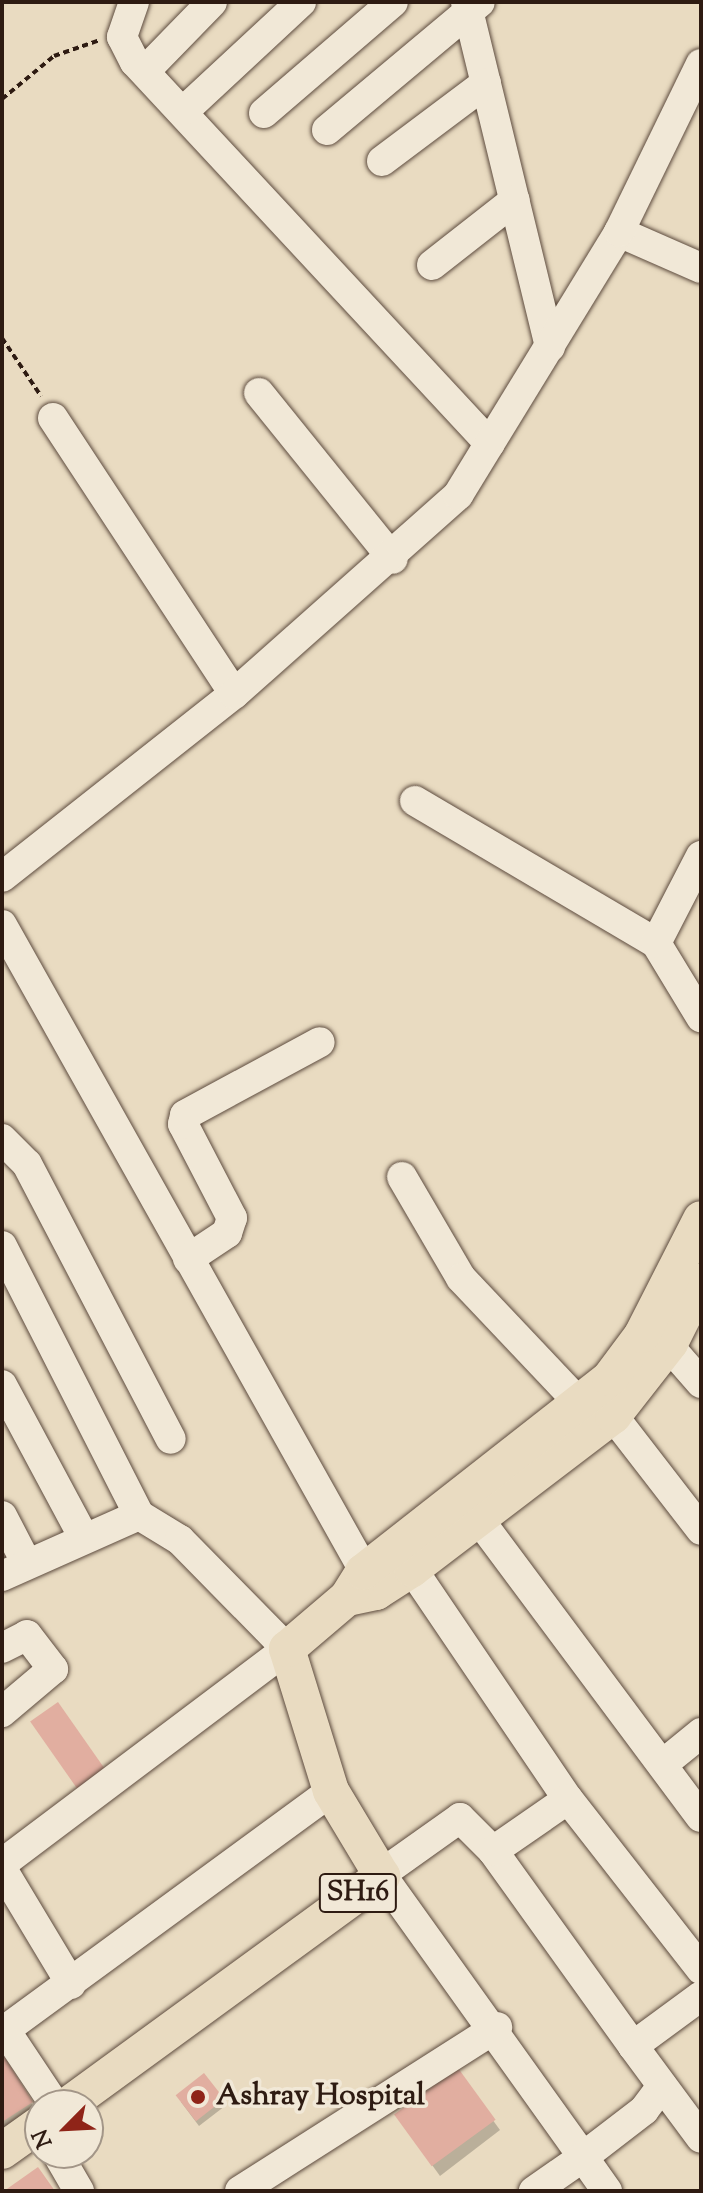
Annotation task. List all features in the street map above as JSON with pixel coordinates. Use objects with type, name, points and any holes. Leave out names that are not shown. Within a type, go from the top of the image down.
[{"type":"main road","points":[[659,1333],[701,1219]]},
{"type":"main road","points":[[362,1587],[412,1569],[480,1521],[598,1411],[701,1281]]},
{"type":"main road","points":[[287,1649],[362,1587],[598,1411]]},
{"type":"main road","name":"SH16","points":[[90,2089],[383,1874],[331,1791],[287,1649]]},
{"type":"main road","points":[[2,2151],[24,2135]]},
{"type":"street","points":[[134,2],[122,37],[145,71],[186,109],[490,444]]},
{"type":"street","points":[[145,71],[212,2]]},
{"type":"street","points":[[186,109],[301,2]]},
{"type":"street","points":[[264,113],[393,2]]},
{"type":"street","points":[[472,6],[486,83],[550,347]]},
{"type":"street","points":[[327,130],[472,6]]},
{"type":"street","points":[[2,877],[234,694],[393,559],[458,495],[619,232],[701,64]]},
{"type":"street","points":[[382,161],[486,83]]},
{"type":"street","points":[[432,265],[515,200]]},
{"type":"street","points":[[619,232],[701,268]]},
{"type":"street","points":[[259,393],[393,559]]},
{"type":"street","points":[[53,418],[234,694]]},
{"type":"street","points":[[415,801],[656,943],[701,1017]]},
{"type":"street","points":[[656,943],[701,856]]},
{"type":"street","points":[[2,925],[188,1259],[362,1587]]},
{"type":"street","points":[[188,1259],[227,1233],[232,1218],[185,1115],[320,1042]]},
{"type":"street","points":[[2,1139],[27,1164],[171,1439]]},
{"type":"street","points":[[402,1177],[461,1278],[598,1411],[701,1530]]},
{"type":"street","points":[[2,1246],[139,1515],[180,1540],[287,1649],[5,1856],[71,1984]]},
{"type":"street","points":[[659,1333],[701,1383]]},
{"type":"street","points":[[2,1385],[84,1538]]},
{"type":"street","points":[[2,1516],[15,1570],[139,1515]]},
{"type":"street","points":[[480,1521],[701,1817]]},
{"type":"street","points":[[412,1569],[568,1799],[701,1969]]},
{"type":"street","points":[[2,1648],[27,1635],[53,1669],[2,1712]]},
{"type":"street","points":[[663,1764],[701,1733]]},
{"type":"street","points":[[44,2089],[4,2029],[71,1984],[331,1791]]},
{"type":"street","points":[[493,1851],[568,1799]]},
{"type":"street","points":[[607,2191],[497,2027],[383,1874],[460,1818],[493,1851],[701,2138]]},
{"type":"street","points":[[633,2046],[701,1996]]},
{"type":"street","points":[[240,2191],[497,2027]]},
{"type":"street","points":[[534,2191],[644,2110],[662,2086]]},
{"type":"street","points":[[66,2169],[79,2191]]},
{"type":"path","points":[[2,99],[54,56],[122,37]]},
{"type":"path","points":[[2,338],[53,418]]},
{"type":"building","points":[[58,1702],[112,1779],[84,1799],[30,1722]]},
{"type":"building","points":[[2,2053],[25,2089],[24,2108],[2,2122]]},
{"type":"building","points":[[458,2068],[496,2120],[432,2166],[394,2114]]},
{"type":"building","points":[[204,2073],[224,2099],[196,2121],[176,2095]]},
{"type":"building","points":[[39,2169],[55,2191],[4,2191]]},
{"type":"place","name":"Ashray Hospital","points":[[198,2097]]}]
